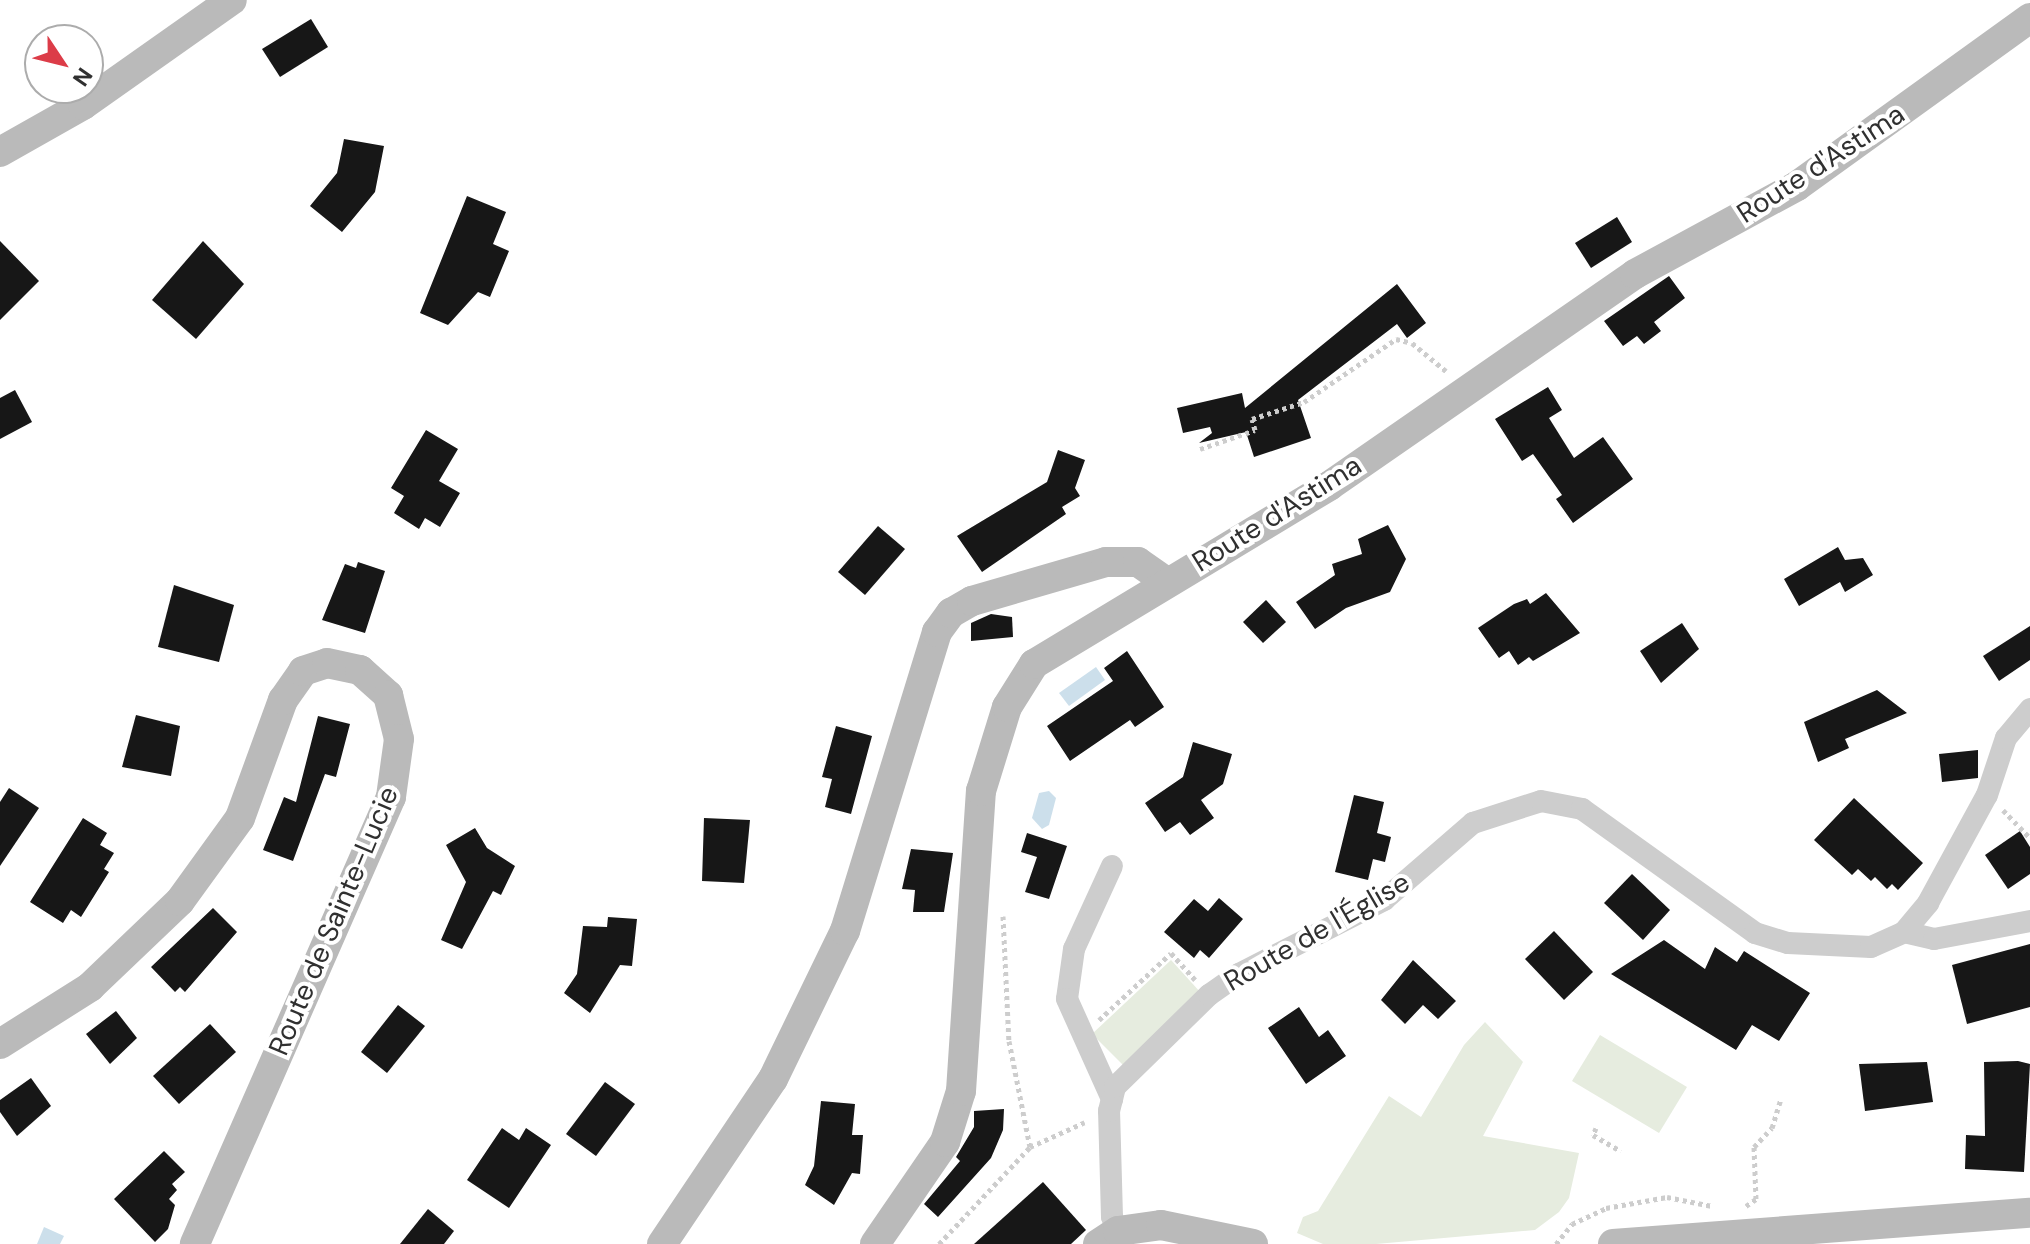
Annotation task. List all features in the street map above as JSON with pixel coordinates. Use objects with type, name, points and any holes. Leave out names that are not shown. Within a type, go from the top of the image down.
[{"type":"street","points":[[0,152],[83,105],[232,0]]},
{"type":"street","name":"Route d'Astima","points":[[875,1244],[945,1142],[961,1091],[981,791],[1007,707],[1034,664],[1329,486],[1635,274],[1797,186],[2030,18]]},
{"type":"street","points":[[662,1244],[773,1079],[845,931],[937,632],[951,613],[972,601],[1106,562],[1138,562],[1167,582]]},
{"type":"street","name":"Route de Sainte-Lucie","points":[[0,1044],[90,987],[180,901],[240,818],[283,700],[303,671],[327,663],[360,670],[388,695],[399,739],[391,797],[195,1244]]},
{"type":"street","name":"Route de l'Église","points":[[1110,1105],[1115,1087],[1142,1057],[1209,995],[1384,900],[1473,823],[1541,801],[1582,809],[1621,832],[1755,933],[1788,943],[1871,947],[1904,932],[1928,903],[1987,795],[2006,738],[2030,709]]},
{"type":"street","points":[[1112,866],[1074,949],[1067,999],[1084,1034],[1110,1105],[1112,1217],[1108,1237],[1161,1225],[1253,1244]]},
{"type":"street","points":[[1904,932],[1934,939],[2030,921]]},
{"type":"street","points":[[1613,1244],[2030,1213]]},
{"type":"path","points":[[1200,449],[1255,430],[1252,419],[1304,402],[1396,339],[1412,343],[1444,372],[1458,366]]},
{"type":"path","points":[[1987,795],[2030,838]]},
{"type":"path","points":[[1003,903],[1009,1041],[1030,1147]]},
{"type":"path","points":[[1084,1034],[1171,953],[1209,995]]},
{"type":"path","points":[[1729,1208],[1744,1208],[1756,1199],[1754,1147],[1772,1128],[1781,1099]]},
{"type":"path","points":[[939,1244],[1030,1147],[1110,1105]]},
{"type":"path","points":[[1596,1128],[1593,1135],[1621,1151]]},
{"type":"path","points":[[1556,1244],[1572,1224],[1606,1208],[1667,1197],[1718,1207]]},
{"type":"shaded area","points":[[1171,960],[1201,993],[1125,1067],[1092,1034]]},
{"type":"shaded area","points":[[1485,1022],[1523,1062],[1483,1136],[1579,1153],[1569,1198],[1559,1212],[1535,1230],[1376,1244],[1323,1244],[1297,1233],[1303,1217],[1318,1211],[1389,1096],[1421,1117],[1464,1045]]},
{"type":"shaded area","points":[[1600,1035],[1687,1087],[1659,1133],[1572,1081]]},
{"type":"water","points":[[1096,667],[1105,680],[1069,706],[1059,693]]},
{"type":"water","points":[[1049,791],[1056,798],[1049,825],[1042,829],[1032,818],[1039,793]]},
{"type":"water","points":[[44,1227],[64,1236],[60,1244],[37,1244]]},
{"type":"building","points":[[311,19],[328,47],[280,77],[262,49]]},
{"type":"building","points":[[344,139],[384,146],[375,192],[342,232],[310,206],[337,173]]},
{"type":"building","points":[[467,196],[506,212],[493,244],[509,251],[490,297],[478,292],[448,325],[420,313]]},
{"type":"building","points":[[1617,217],[1632,242],[1591,268],[1575,243]]},
{"type":"building","points":[[0,241],[39,281],[0,320]]},
{"type":"building","points":[[203,241],[244,284],[196,339],[152,300]]},
{"type":"building","points":[[1669,276],[1685,298],[1654,322],[1661,331],[1644,344],[1637,336],[1623,346],[1604,321]]},
{"type":"building","points":[[1397,284],[1426,323],[1407,338],[1397,324],[1298,400],[1311,438],[1254,457],[1246,432],[1199,443],[1212,433],[1210,427],[1183,433],[1177,408],[1242,393],[1245,408]]},
{"type":"building","points":[[1548,387],[1562,410],[1549,418],[1574,458],[1603,437],[1633,479],[1573,523],[1556,499],[1562,495],[1533,454],[1522,461],[1495,419]]},
{"type":"building","points":[[15,390],[32,422],[0,439],[0,398]]},
{"type":"building","points":[[426,430],[458,449],[439,481],[460,493],[440,527],[425,518],[419,529],[394,513],[404,496],[391,488]]},
{"type":"building","points":[[1058,450],[1085,460],[1075,488],[1080,496],[1062,507],[1066,514],[982,572],[957,536],[1047,482]]},
{"type":"building","points":[[1388,525],[1406,559],[1390,592],[1346,608],[1315,629],[1296,602],[1335,575],[1332,564],[1362,554],[1358,539]]},
{"type":"building","points":[[878,526],[905,549],[865,595],[838,572]]},
{"type":"building","points":[[1838,547],[1845,560],[1863,558],[1873,575],[1845,592],[1840,582],[1799,606],[1784,579]]},
{"type":"building","points":[[358,562],[385,571],[365,633],[322,620],[345,564],[356,568]]},
{"type":"building","points":[[174,585],[234,605],[219,662],[158,647]]},
{"type":"building","points":[[1546,593],[1580,633],[1533,661],[1529,657],[1518,665],[1509,651],[1499,658],[1478,628],[1514,604],[1527,599],[1530,604]]},
{"type":"building","points":[[1266,600],[1286,622],[1263,643],[1243,622]]},
{"type":"building","points":[[991,614],[1012,617],[1013,637],[971,641],[971,623]]},
{"type":"building","points":[[1682,623],[1699,649],[1661,683],[1640,651]]},
{"type":"building","points":[[2030,626],[2030,660],[1999,681],[1983,656]]},
{"type":"building","points":[[1127,651],[1164,707],[1135,727],[1130,720],[1070,761],[1047,726],[1113,681],[1104,668]]},
{"type":"building","points":[[1877,690],[1907,713],[1845,739],[1849,748],[1818,762],[1804,722]]},
{"type":"building","points":[[136,715],[180,726],[171,776],[122,767]]},
{"type":"building","points":[[318,716],[350,724],[336,777],[325,774],[293,861],[263,850],[284,797],[296,802]]},
{"type":"building","points":[[836,726],[872,736],[851,814],[825,807],[832,779],[822,777]]},
{"type":"building","points":[[1193,742],[1232,754],[1223,784],[1201,800],[1214,818],[1190,835],[1180,822],[1165,832],[1145,803],[1183,777]]},
{"type":"building","points":[[1978,750],[1978,778],[1942,782],[1939,754]]},
{"type":"building","points":[[9,788],[39,808],[0,866],[0,802]]},
{"type":"building","points":[[1354,795],[1384,802],[1377,833],[1391,837],[1385,862],[1373,859],[1368,880],[1335,872]]},
{"type":"building","points":[[1854,798],[1923,863],[1898,890],[1892,884],[1887,889],[1875,877],[1871,881],[1858,869],[1852,875],[1814,840]]},
{"type":"building","points":[[83,818],[107,833],[100,845],[114,853],[104,869],[109,872],[81,917],[71,910],[63,923],[30,902]]},
{"type":"building","points":[[704,818],[750,820],[744,883],[702,881]]},
{"type":"building","points":[[475,828],[487,848],[515,866],[501,895],[493,891],[462,949],[441,940],[466,882],[446,845]]},
{"type":"building","points":[[2020,831],[2030,847],[2030,874],[2008,889],[1985,855]]},
{"type":"building","points":[[1027,833],[1067,846],[1049,899],[1025,892],[1037,857],[1021,852]]},
{"type":"building","points":[[911,849],[953,853],[944,912],[913,912],[915,890],[902,889]]},
{"type":"building","points":[[1632,874],[1670,910],[1643,940],[1604,903]]},
{"type":"building","points":[[1219,898],[1243,919],[1209,958],[1200,950],[1194,958],[1164,932],[1194,899],[1208,911]]},
{"type":"building","points":[[213,908],[237,932],[185,992],[180,987],[175,992],[151,967]]},
{"type":"building","points":[[608,917],[637,919],[632,966],[620,965],[590,1013],[564,993],[577,974],[583,926],[607,927]]},
{"type":"building","points":[[1554,931],[1593,972],[1564,1000],[1525,959]]},
{"type":"building","points":[[1664,940],[1705,969],[1715,947],[1737,962],[1744,951],[1810,993],[1779,1041],[1752,1025],[1736,1050],[1611,974]]},
{"type":"building","points":[[2030,944],[2030,1007],[1967,1024],[1952,965]]},
{"type":"building","points":[[1413,960],[1456,1001],[1438,1019],[1423,1005],[1405,1024],[1381,1000]]},
{"type":"building","points":[[398,1005],[425,1026],[387,1073],[361,1052]]},
{"type":"building","points":[[1299,1007],[1319,1037],[1328,1030],[1346,1056],[1306,1084],[1268,1028]]},
{"type":"building","points":[[116,1011],[137,1038],[110,1064],[86,1034]]},
{"type":"building","points":[[210,1024],[236,1052],[179,1104],[153,1076]]},
{"type":"building","points":[[2018,1061],[2030,1064],[2024,1172],[1965,1169],[1966,1135],[1985,1136],[1984,1062]]},
{"type":"building","points":[[1927,1062],[1933,1102],[1865,1111],[1859,1064]]},
{"type":"building","points":[[31,1078],[51,1106],[17,1136],[0,1112],[0,1100]]},
{"type":"building","points":[[605,1082],[635,1104],[596,1156],[566,1134]]},
{"type":"building","points":[[821,1101],[855,1104],[852,1135],[863,1135],[860,1174],[852,1173],[834,1205],[805,1185],[814,1166]]},
{"type":"building","points":[[1004,1109],[1003,1130],[991,1158],[938,1217],[924,1204],[960,1161],[956,1157],[974,1127],[974,1111]]},
{"type":"building","points":[[502,1128],[519,1140],[526,1128],[551,1145],[509,1208],[467,1180]]},
{"type":"building","points":[[164,1151],[185,1172],[172,1184],[177,1190],[169,1199],[175,1205],[168,1229],[155,1242],[114,1199]]},
{"type":"building","points":[[1043,1182],[1086,1230],[1071,1244],[974,1244]]},
{"type":"building","points":[[428,1209],[454,1231],[444,1244],[400,1244]]}]
